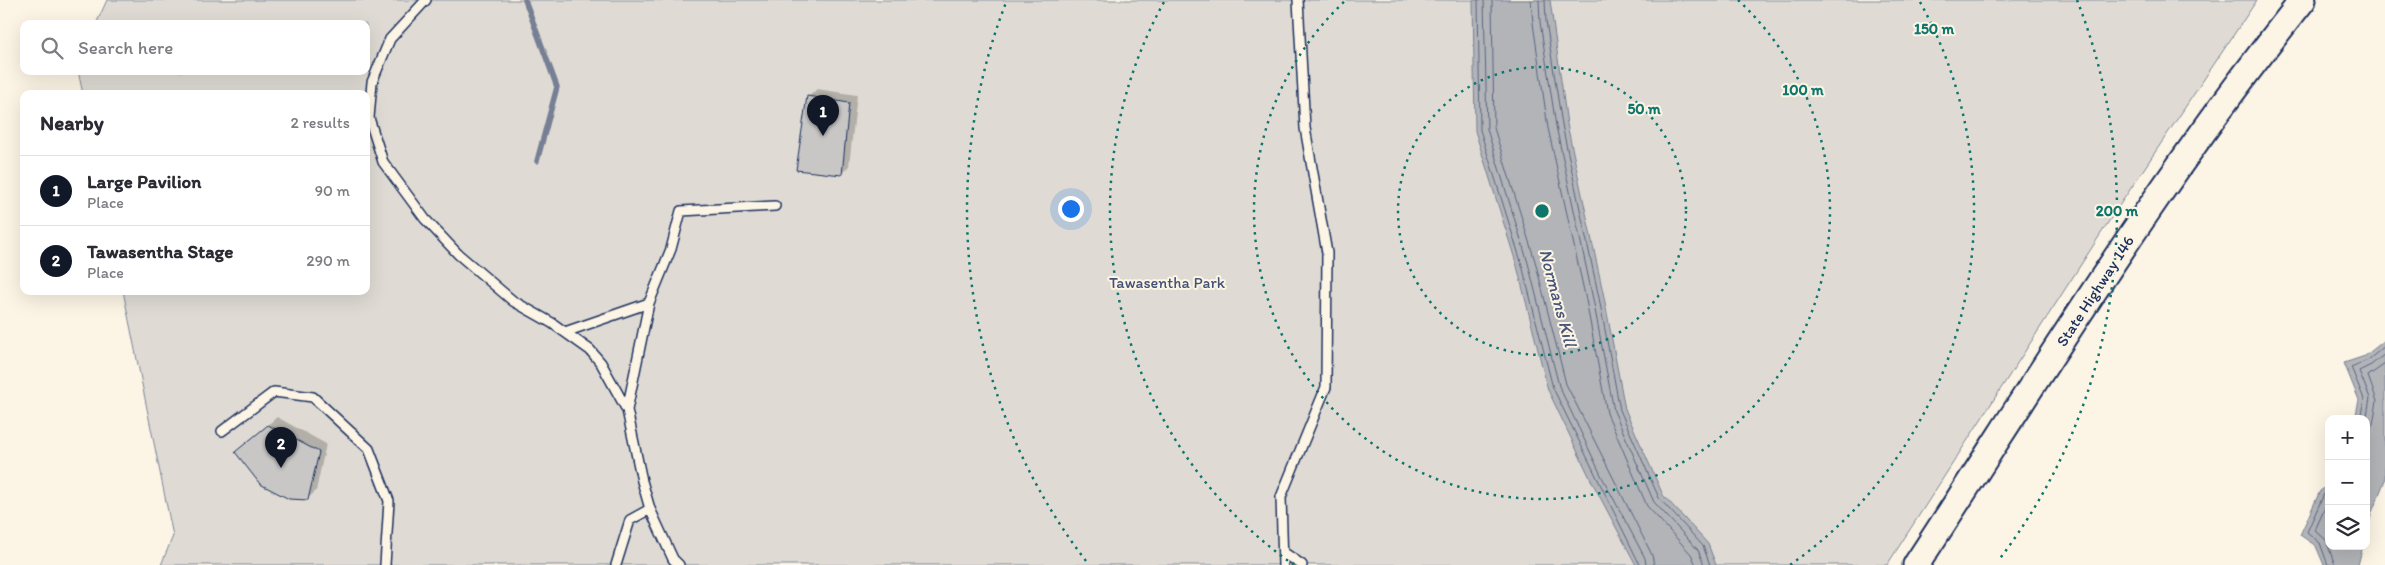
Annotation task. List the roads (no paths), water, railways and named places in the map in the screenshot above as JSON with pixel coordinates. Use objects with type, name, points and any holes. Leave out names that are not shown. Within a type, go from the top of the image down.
[{"type":"main road","name":"State Highway 146","points":[[1916,565],[2165,184],[2303,0]]},
{"type":"lane","points":[[370,106],[372,82],[390,39],[426,0]]},
{"type":"lane","points":[[1284,565],[1281,497],[1326,387],[1327,253],[1305,128],[1298,0]]},
{"type":"lane","points":[[370,121],[383,162],[425,219],[458,254],[514,300],[590,350],[601,363],[627,410],[650,509],[673,559],[679,565]]},
{"type":"lane","points":[[627,410],[649,303],[671,249],[681,211],[775,206]]},
{"type":"lane","points":[[565,332],[649,303]]},
{"type":"lane","points":[[222,431],[274,392],[314,397],[369,449],[389,501],[385,565]]},
{"type":"lane","points":[[616,565],[630,520],[650,509]]},
{"type":"lane","points":[[1283,552],[1302,565]]},
{"type":"water","name":"Normans Kill","points":[[1473,0],[1550,0],[1567,124],[1604,297],[1625,409],[1663,495],[1708,544],[1716,565],[1636,565],[1592,482],[1548,390],[1517,266],[1475,131]]},
{"type":"water","points":[[2385,340],[2385,480],[2370,519],[2370,415],[2356,415],[2359,400],[2344,363],[2365,356]]},
{"type":"water","points":[[2325,488],[2325,550],[2362,550],[2358,565],[2324,565],[2316,546],[2300,535],[2320,491]]},
{"type":"waterway","points":[[525,0],[557,87],[537,161]]},
{"type":"place","name":"Large Pavilion","points":[[823,136]]},
{"type":"place","name":"Tawasentha Stage","points":[[281,468]]},
{"type":"park label","name":"Tawasentha Park","points":[[1167,282]]}]
